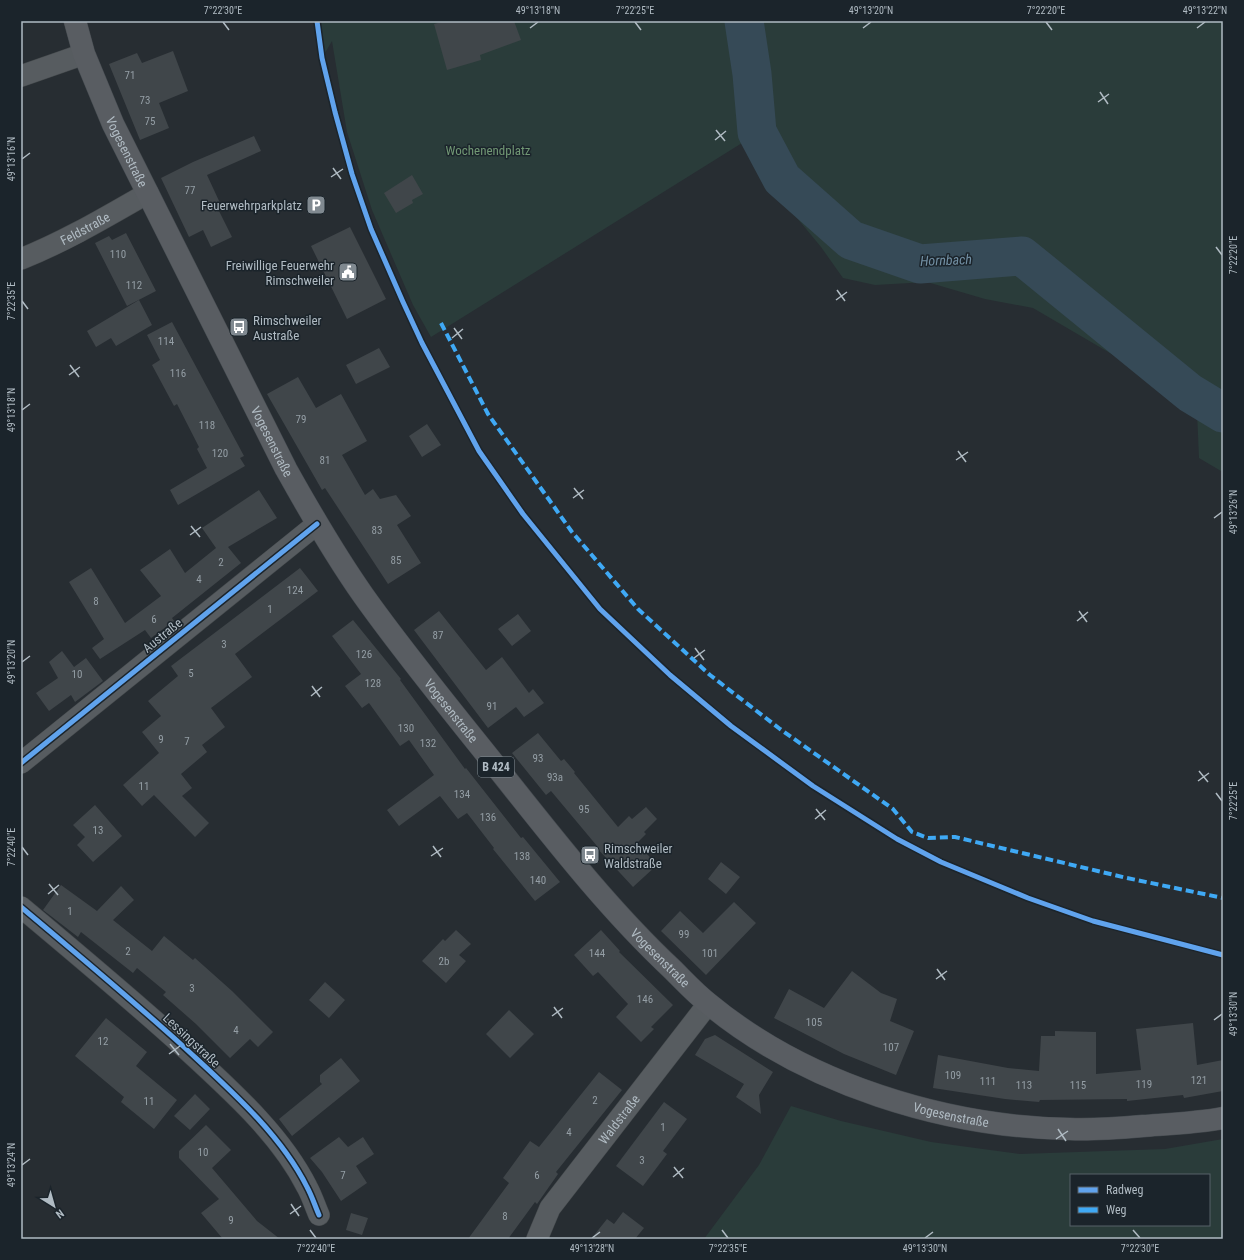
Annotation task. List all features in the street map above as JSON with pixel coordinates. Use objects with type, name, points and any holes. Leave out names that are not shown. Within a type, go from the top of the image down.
[{"type":"main road","name":"Vogesenstraße","points":[[75,21],[84,54],[113,124],[286,469],[317,524],[362,593],[394,637],[569,857],[646,945],[708,1004],[750,1034],[797,1062],[874,1094],[909,1105],[944,1114],[1016,1125],[1068,1129],[1110,1129],[1186,1123],[1223,1118]]},
{"type":"street","points":[[21,76],[84,54]]},
{"type":"street","name":"Feldstraße","points":[[21,259],[49,248],[82,231],[148,193]]},
{"type":"street","name":"Austraße","points":[[21,763],[317,524]]},
{"type":"street","name":"Lessingstraße","points":[[21,907],[146,1012],[248,1109],[276,1140],[295,1166],[308,1187],[319,1215]]},
{"type":"street","name":"Waldstraße","points":[[537,1239],[550,1208],[708,1004]]},
{"type":"green space","name":"Wochenendplatz","points":[[317,21],[1223,21],[1223,470],[1221,471],[1199,458],[1197,411],[1156,380],[1033,308],[985,299],[927,282],[875,285],[843,278],[821,247],[769,184],[742,143],[431,337],[413,305],[372,210],[347,132],[332,41],[322,58]]},
{"type":"green space","points":[[791,1106],[841,1121],[931,1142],[1020,1154],[1165,1149],[1223,1139],[1223,1239],[704,1239],[759,1165]]},
{"type":"building","points":[[445,21],[514,21],[521,40],[480,55],[481,60],[447,70],[434,24]]},
{"type":"building","points":[[173,51],[188,91],[159,103],[169,128],[140,140],[109,64],[137,53],[142,63]]},
{"type":"building","points":[[254,136],[261,151],[207,175],[220,203],[216,205],[232,237],[211,247],[203,230],[189,237],[161,178],[193,162]]},
{"type":"building","points":[[412,175],[423,194],[412,200],[413,203],[396,213],[384,193]]},
{"type":"building","name":"Freiwillige Feuerwehr Rimschweiler","points":[[350,227],[386,299],[347,319],[311,246]]},
{"type":"building","points":[[126,233],[156,291],[127,306],[95,243],[109,236],[112,240]]},
{"type":"building","points":[[139,300],[152,325],[116,346],[111,338],[96,347],[87,331]]},
{"type":"building","points":[[172,322],[244,456],[240,458],[245,466],[178,505],[170,490],[207,468],[197,449],[199,447],[177,404],[174,406],[152,365],[160,360],[147,335]]},
{"type":"building","points":[[379,348],[390,367],[356,384],[346,365]]},
{"type":"building","points":[[298,377],[316,408],[341,394],[367,441],[342,455],[365,495],[373,489],[380,499],[396,495],[411,516],[397,525],[421,563],[388,584],[325,488],[322,490],[267,394]]},
{"type":"building","points":[[427,424],[441,445],[422,457],[409,436]]},
{"type":"building","points":[[259,490],[277,518],[228,547],[241,563],[172,618],[174,621],[151,638],[145,630],[100,659],[92,648],[104,639],[69,582],[91,568],[125,623],[161,596],[140,570],[170,549],[185,573],[216,548],[202,528]]},
{"type":"building","points":[[300,568],[318,591],[235,654],[252,677],[211,708],[225,727],[202,745],[207,752],[181,774],[192,788],[182,796],[209,823],[195,837],[154,795],[142,806],[123,785],[159,753],[142,732],[161,716],[148,701],[178,676],[171,666]]},
{"type":"building","points":[[439,611],[486,670],[502,657],[529,693],[533,689],[544,703],[524,717],[516,707],[488,728],[414,630]]},
{"type":"building","points":[[518,614],[531,631],[512,646],[498,629]]},
{"type":"building","points":[[353,620],[401,679],[400,680],[465,769],[466,768],[521,838],[523,837],[560,882],[535,901],[493,849],[494,848],[467,813],[458,819],[440,796],[399,826],[387,810],[434,775],[409,740],[400,746],[369,703],[362,708],[345,686],[361,674],[332,636]]},
{"type":"building","points":[[62,651],[74,667],[86,658],[103,681],[75,702],[71,695],[49,711],[36,693],[58,678],[49,662]]},
{"type":"building","points":[[538,733],[561,761],[564,759],[618,827],[629,816],[632,819],[646,807],[657,819],[644,832],[646,834],[637,843],[657,865],[633,887],[596,847],[597,846],[551,791],[546,795],[512,753]]},
{"type":"building","points":[[95,805],[122,836],[93,862],[77,845],[85,837],[73,825]]},
{"type":"building","points":[[721,862],[740,877],[726,894],[708,879]]},
{"type":"building","points":[[61,885],[97,911],[121,886],[134,900],[113,920],[152,951],[164,936],[193,960],[195,958],[232,991],[273,1032],[258,1047],[250,1039],[230,1058],[196,1024],[163,995],[166,992],[137,968],[133,973],[81,932],[78,937],[43,910]]},
{"type":"building","points":[[734,902],[756,923],[706,975],[661,931],[680,911],[703,933]]},
{"type":"building","points":[[456,930],[471,944],[459,955],[466,961],[446,983],[422,961],[443,939],[445,941]]},
{"type":"building","points":[[601,930],[620,951],[619,952],[673,1005],[651,1027],[654,1029],[641,1042],[616,1017],[628,1004],[598,972],[593,976],[574,955]]},
{"type":"building","points":[[852,971],[881,993],[897,999],[890,1021],[914,1031],[896,1075],[844,1054],[774,1018],[789,989],[824,1008]]},
{"type":"building","points":[[325,982],[345,1000],[329,1018],[309,1000]]},
{"type":"building","points":[[509,1010],[534,1034],[510,1058],[486,1034]]},
{"type":"building","points":[[106,1018],[147,1052],[136,1066],[177,1100],[154,1129],[121,1102],[124,1097],[75,1056]]},
{"type":"building","points":[[1193,1023],[1197,1065],[1223,1060],[1223,1091],[1184,1098],[1183,1095],[1127,1101],[1127,1099],[1040,1100],[1039,1102],[1005,1099],[933,1088],[938,1055],[1008,1068],[1039,1071],[1041,1036],[1055,1036],[1055,1031],[1096,1032],[1096,1074],[1141,1070],[1136,1029]]},
{"type":"building","points":[[715,1035],[773,1072],[759,1095],[761,1114],[736,1097],[744,1084],[695,1055],[705,1039]]},
{"type":"building","points":[[341,1058],[360,1081],[292,1136],[279,1119],[322,1084],[320,1082],[320,1075]]},
{"type":"building","points":[[599,1072],[622,1090],[556,1172],[558,1174],[537,1204],[535,1202],[508,1239],[468,1239],[509,1183],[503,1178],[530,1141],[539,1147]]},
{"type":"building","points":[[195,1094],[210,1109],[190,1130],[174,1116]]},
{"type":"building","points":[[664,1102],[687,1119],[663,1151],[667,1154],[643,1186],[616,1166]]},
{"type":"building","points":[[206,1125],[231,1150],[212,1168],[257,1221],[280,1239],[223,1239],[201,1213],[219,1199],[179,1158],[179,1151]]},
{"type":"building","points":[[339,1137],[348,1147],[363,1137],[374,1154],[356,1166],[367,1183],[341,1201],[322,1172],[310,1158]]},
{"type":"building","points":[[623,1212],[644,1228],[635,1239],[591,1239],[607,1219],[614,1224]]},
{"type":"building","points":[[351,1213],[368,1218],[362,1235],[346,1230]]},
{"type":"waterway","name":"Hornbach","points":[[744,21],[752,74],[757,132],[782,179],[851,240],[920,264],[1022,256],[1190,393],[1223,413]]},
{"type":"marked path","points":[[441,323],[488,414],[572,532],[638,609],[710,675],[780,729],[893,809],[912,832],[928,838],[955,837],[1127,878],[1223,898]]},
{"type":"cycle path","points":[[317,21],[322,58],[352,174],[371,229],[422,343],[479,451],[523,514],[600,609],[670,675],[731,726],[813,786],[897,839],[941,862],[1028,898],[1093,921],[1223,955]]},
{"type":"cycle path","points":[[21,763],[317,524]]},
{"type":"cycle path","points":[[21,907],[164,1029],[252,1112],[283,1148],[296,1167],[309,1190],[319,1215]]},
{"type":"place","name":"Feuerwehrparkplatz","points":[[316,205]]},
{"type":"place","name":"Freiwillige Feuerwehr Rimschweiler","points":[[348,272]]},
{"type":"place","name":"Rimschweiler Austraße","points":[[239,327]]},
{"type":"place","name":"Rimschweiler Waldstraße","points":[[590,855]]}]
